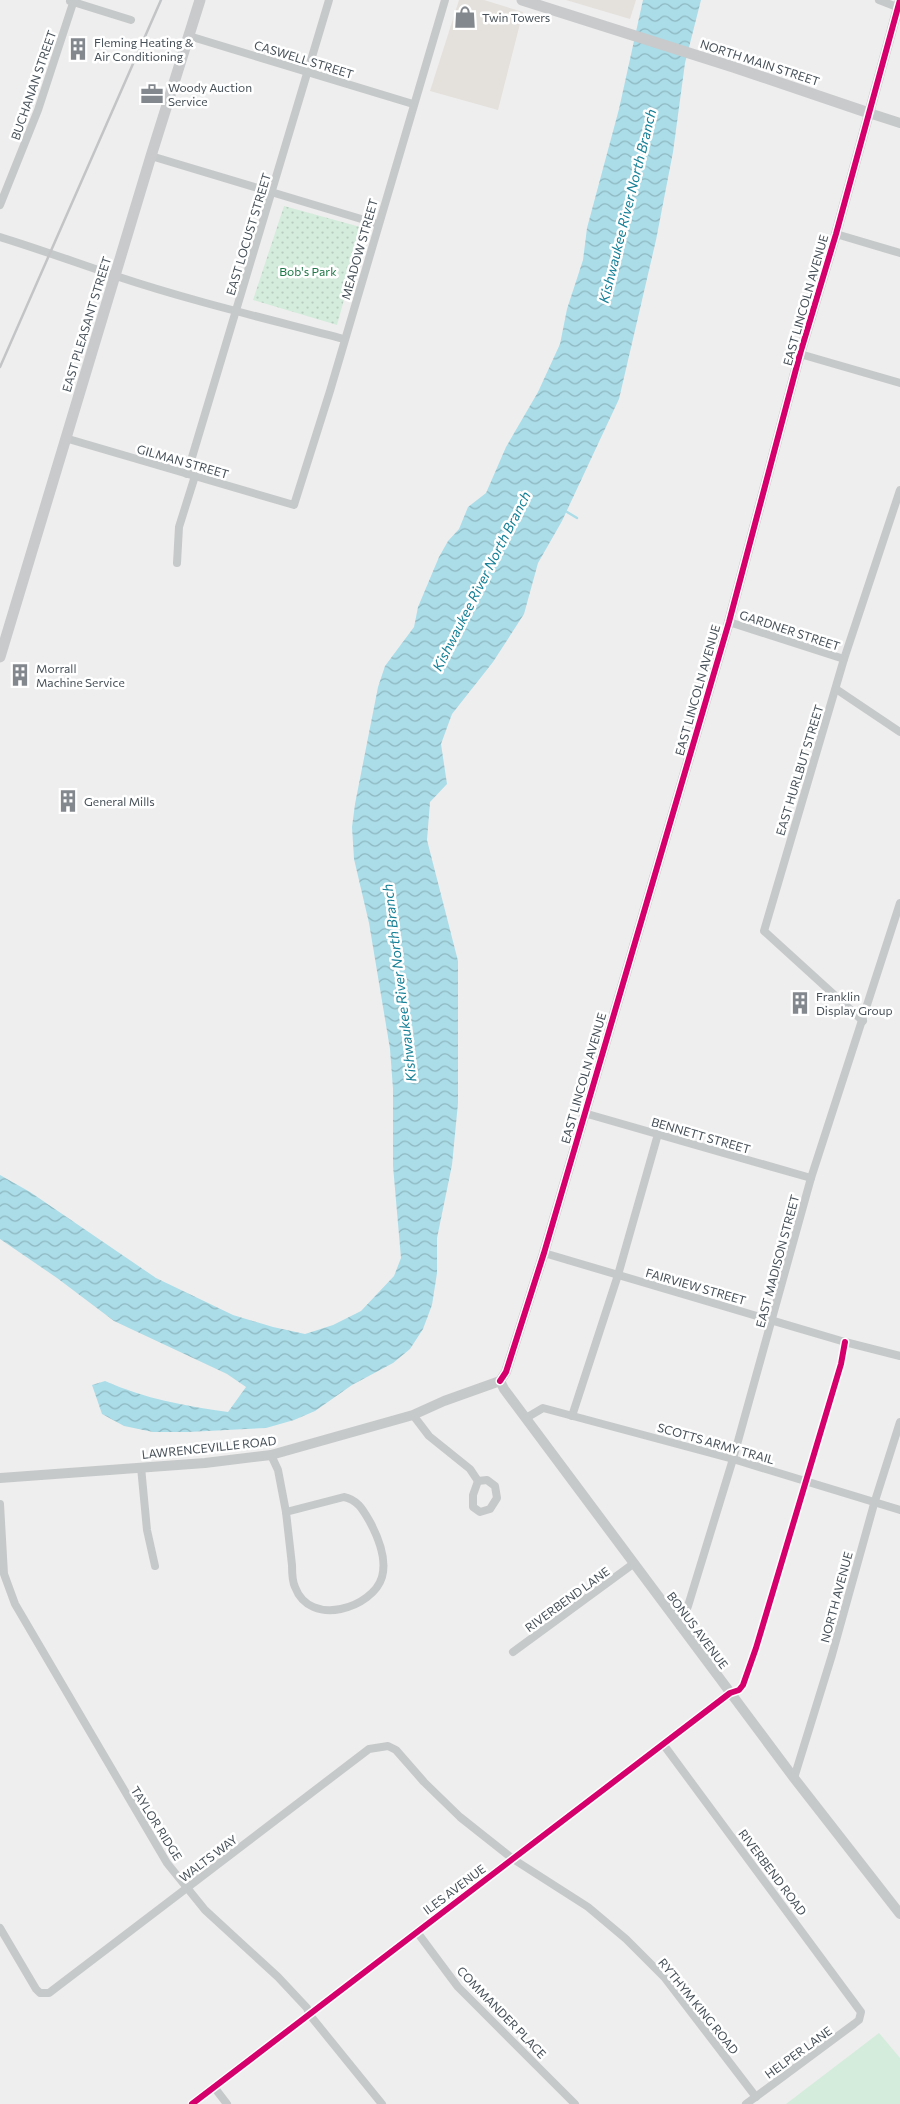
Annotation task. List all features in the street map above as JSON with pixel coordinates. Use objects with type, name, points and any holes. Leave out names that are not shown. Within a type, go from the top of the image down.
[{"type":"main road","name":"EAST PLEASANT STREET","points":[[0,657],[65,438],[200,0]]},
{"type":"main road","name":"NORTH MAIN STREET","points":[[522,0],[733,67],[869,113]]},
{"type":"street","points":[[72,0],[131,20]]},
{"type":"street","name":"BUCHANAN STREET","points":[[0,205],[38,110],[72,0]]},
{"type":"street","name":"EAST LOCUST STREET","points":[[187,474],[309,72],[329,0]]},
{"type":"street","name":"MEADOW STREET","points":[[294,505],[330,391],[445,0]]},
{"type":"street","name":"EAST LINCOLN AVENUE","points":[[500,1381],[506,1372],[544,1253],[729,622],[800,354],[836,234],[899,4],[879,0]]},
{"type":"street","name":"CASWELL STREET","points":[[188,36],[413,104]]},
{"type":"street","name":"NORTH MAIN STREET","points":[[869,113],[900,123]]},
{"type":"street","points":[[151,156],[273,191],[346,216],[378,224]]},
{"type":"street","points":[[836,234],[900,253]]},
{"type":"street","points":[[0,237],[50,252],[116,276],[235,311],[344,339]]},
{"type":"street","points":[[800,354],[900,383]]},
{"type":"street","name":"GILMAN STREET","points":[[65,438],[294,505]]},
{"type":"street","points":[[177,563],[179,527],[196,476]]},
{"type":"street","name":"EAST HURLBUT STREET","points":[[863,1021],[764,931],[844,659],[900,490]]},
{"type":"street","name":"GARDNER STREET","points":[[729,622],[844,659]]},
{"type":"street","points":[[836,689],[900,732]]},
{"type":"street","name":"EAST MADISON STREET","points":[[680,1626],[688,1606],[733,1459],[812,1178],[900,903]]},
{"type":"street","name":"BENNETT STREET","points":[[584,1113],[812,1178]]},
{"type":"street","points":[[572,1416],[618,1275],[658,1134]]},
{"type":"street","name":"FAIRVIEW STREET","points":[[544,1253],[845,1342],[900,1356]]},
{"type":"street","name":"ILES AVENUE","points":[[192,2104],[730,1693],[739,1690],[743,1686],[756,1648],[845,1342]]},
{"type":"street","name":"LAWRENCEVILLE ROAD","points":[[0,1478],[205,1463],[271,1455],[413,1415],[500,1381]]},
{"type":"street","name":"BONUS AVENUE","points":[[500,1381],[730,1693],[900,1914]]},
{"type":"street","name":"SCOTTS ARMY TRAIL","points":[[526,1418],[543,1408],[733,1459],[874,1504],[900,1510]]},
{"type":"street","points":[[413,1415],[429,1436],[470,1469],[478,1481]]},
{"type":"street","name":"NORTH AVENUE","points":[[794,1778],[832,1655],[874,1504],[900,1422]]},
{"type":"street","points":[[271,1455],[278,1470],[286,1512],[294,1587],[301,1598],[306,1603],[323,1610],[337,1610],[367,1596],[376,1588],[382,1575],[382,1554],[373,1528],[357,1503],[351,1499],[336,1498],[286,1512]]},
{"type":"street","points":[[141,1467],[147,1530],[155,1566]]},
{"type":"street","name":"TAYLOR RIDGE","points":[[0,1504],[2,1574],[15,1604],[44,1658],[167,1863],[205,1910],[278,1977],[307,2008],[309,2014],[382,2104]]},
{"type":"street","name":"RIVERBEND LANE","points":[[514,1652],[634,1564]]},
{"type":"street","name":"RIVERBEND ROAD","points":[[663,1744],[860,2009],[860,2016]]},
{"type":"street","name":"WALTS WAY","points":[[0,1928],[36,1989],[43,1994],[53,1992],[369,1749],[388,1746]]},
{"type":"street","name":"RYTHYM KING ROAD","points":[[388,1746],[396,1750],[424,1782],[460,1817],[513,1859],[588,1907],[626,1939],[665,1978],[756,2097]]},
{"type":"street","name":"COMMANDER PLACE","points":[[417,1932],[458,1987],[575,2104]]},
{"type":"street","name":"HELPER LANE","points":[[746,2104],[854,2024],[860,2016]]},
{"type":"street","points":[[214,2087],[227,2104]]},
{"type":"shaded area","points":[[459,0],[484,0],[523,12],[498,110],[430,91]]},
{"type":"shaded area","points":[[566,0],[636,0],[630,19]]},
{"type":"green space","name":"Bob's Park","points":[[284,206],[364,228],[337,325],[253,300]]},
{"type":"green space","points":[[879,2033],[900,2058],[900,2104],[786,2104]]},
{"type":"water","name":"Kishwaukee River North Branch","points":[[643,0],[701,0],[685,63],[673,152],[656,240],[619,399],[562,521],[538,563],[524,614],[493,662],[452,714],[441,744],[447,784],[430,802],[427,840],[458,961],[458,1103],[452,1165],[437,1238],[437,1273],[432,1305],[423,1329],[410,1349],[393,1363],[352,1385],[315,1411],[294,1420],[266,1428],[188,1432],[153,1432],[124,1426],[102,1414],[92,1385],[105,1381],[135,1393],[166,1401],[228,1412],[246,1387],[227,1374],[114,1321],[57,1278],[0,1239],[0,1175],[30,1192],[156,1278],[233,1315],[305,1334],[333,1325],[361,1311],[394,1276],[401,1258],[393,1166],[393,1089],[390,1049],[369,923],[354,859],[352,827],[355,804],[378,687],[385,666],[414,627],[418,607],[439,557],[448,541],[459,529],[468,507],[486,493],[506,447],[538,392],[560,344],[567,309],[583,260],[587,228],[619,109]]},
{"type":"waterway","points":[[567,512],[577,518]]},
{"type":"railway","points":[[0,367],[161,0]]},
{"type":"cycle path","points":[[500,1381],[506,1372],[544,1253],[729,622],[800,354],[836,234],[900,0]]},
{"type":"cycle path","points":[[192,2104],[730,1693],[739,1690],[743,1685],[756,1648],[841,1364],[845,1342]]},
{"type":"place","name":"Twin Towers","points":[[465,17]]},
{"type":"place","name":"Fleming Heating & Air Conditioning","points":[[78,49]]},
{"type":"place","name":"Woody Auction Service","points":[[152,94]]},
{"type":"place","name":"Morrall Machine Service","points":[[20,675]]},
{"type":"place","name":"General Mills","points":[[68,801]]},
{"type":"place","name":"Franklin Display Group","points":[[800,1003]]}]
